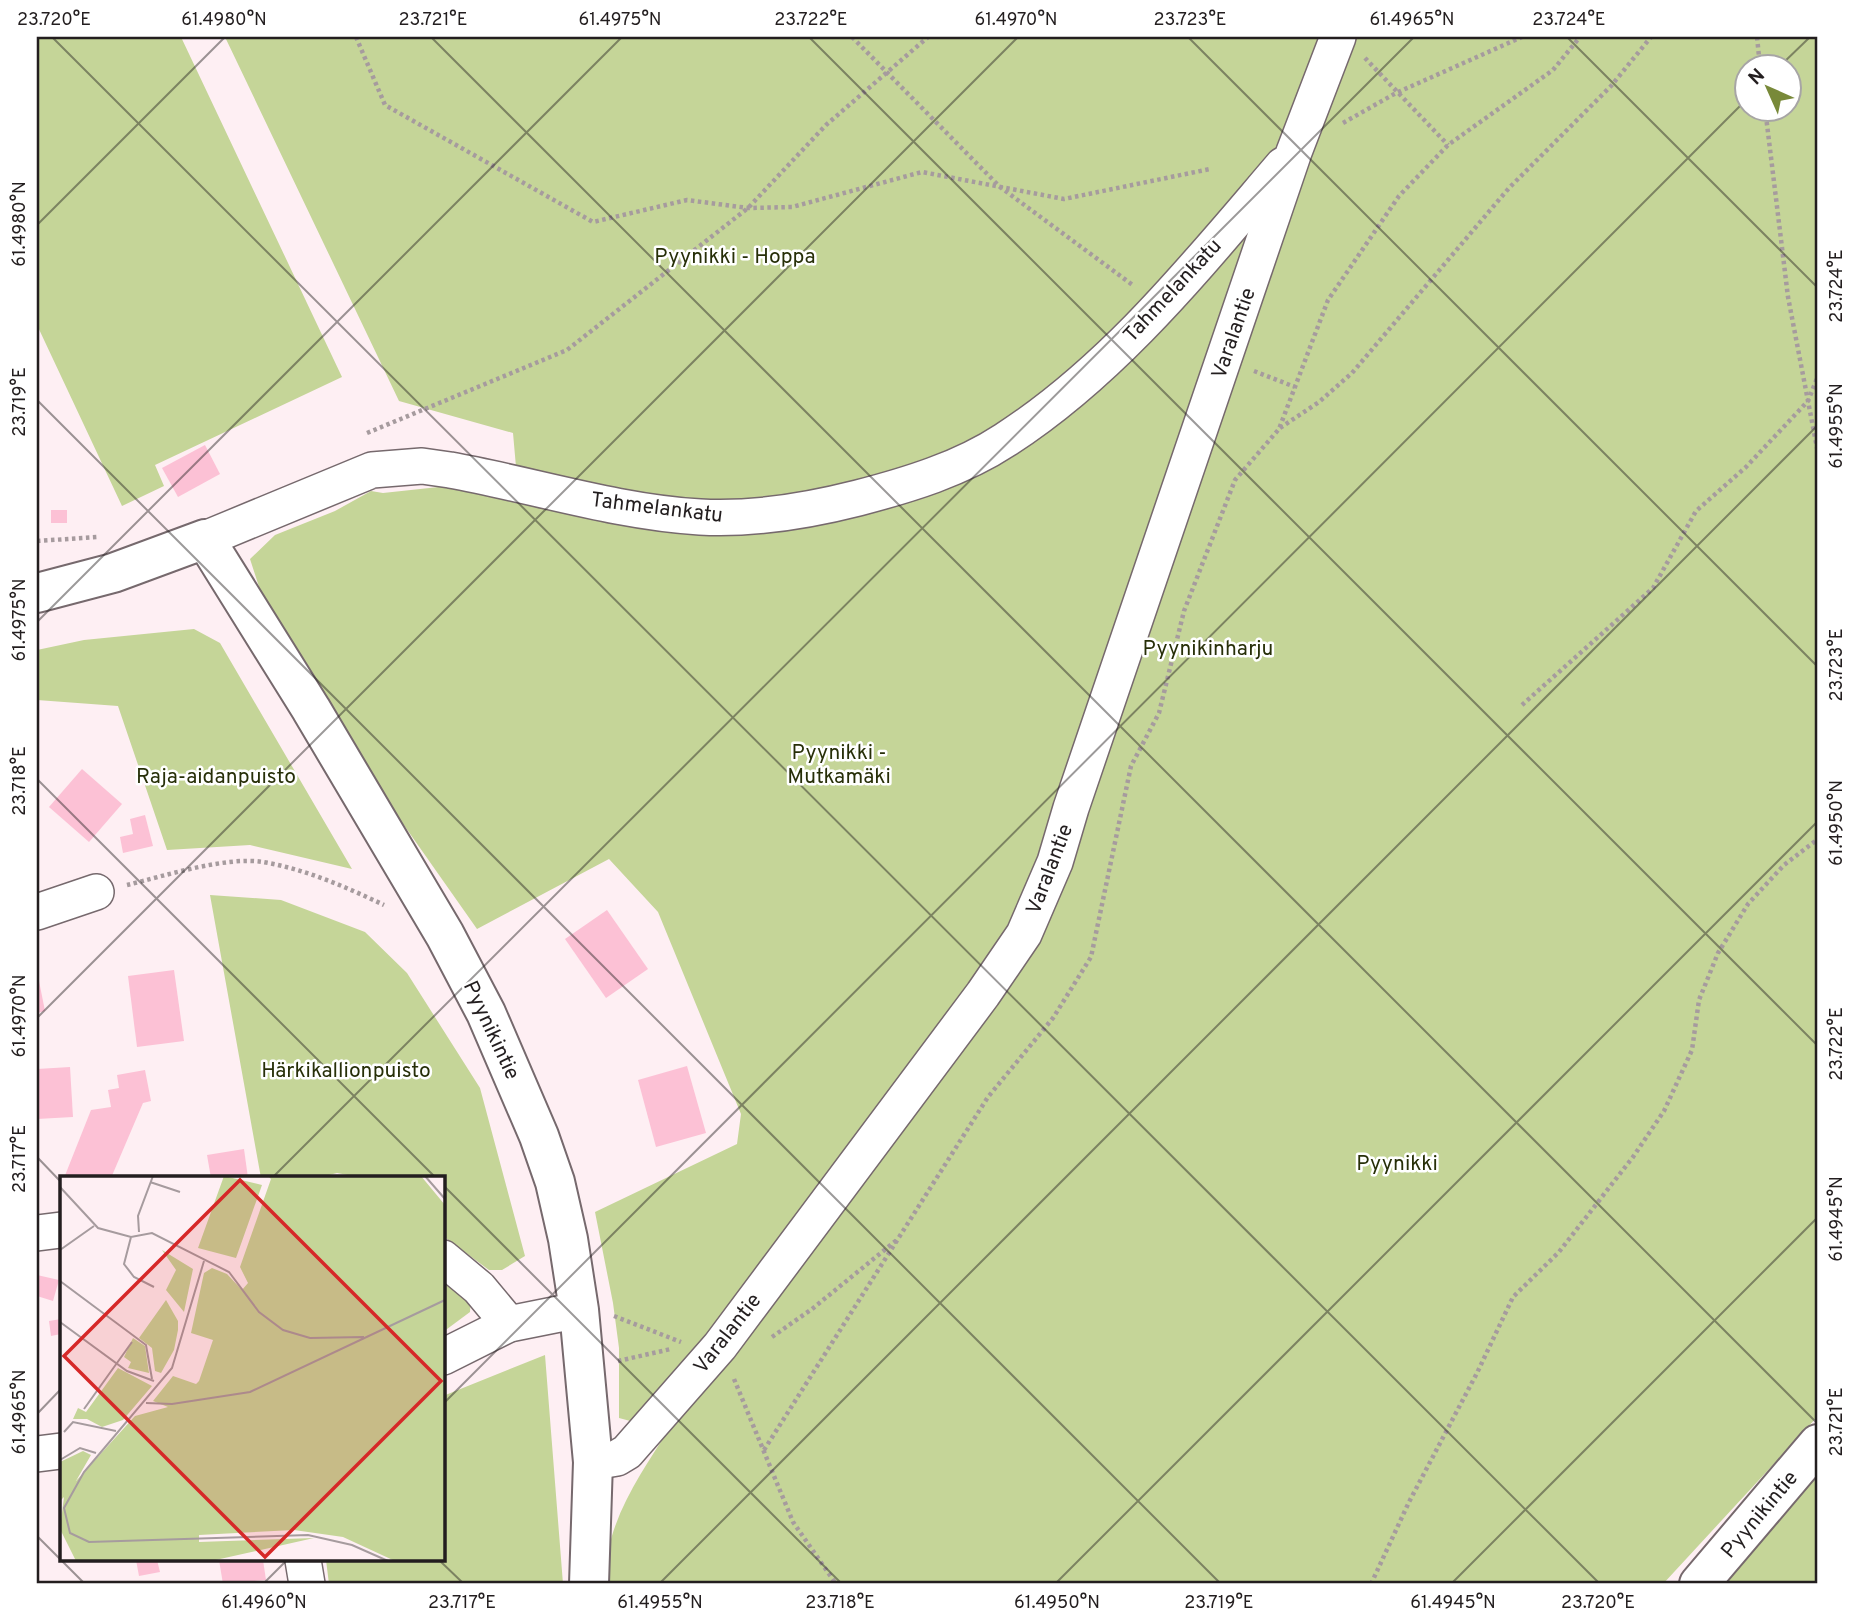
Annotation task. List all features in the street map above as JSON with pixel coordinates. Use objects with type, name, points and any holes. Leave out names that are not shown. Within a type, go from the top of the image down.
[{"type":"street","name":"Varalantie","points":[[593,1462],[617,1458],[626,1452],[720,1346],[983,994],[1024,934],[1055,862],[1294,152],[1350,46]]},
{"type":"street","name":"Tahmelankatu","points":[[37,593],[113,573],[205,539],[338,483],[373,470],[397,467],[450,470],[632,508],[698,516],[744,517],[817,509],[890,490],[956,466],[1004,441],[1062,398],[1109,356],[1158,306],[1222,237],[1294,152]]},
{"type":"street","name":"Pyynikintie","points":[[205,539],[445,934],[517,1081],[555,1182],[568,1239],[594,1312],[589,1584]]},
{"type":"street","points":[[37,912],[96,892]]},
{"type":"street","points":[[37,1234],[60,1230]]},
{"type":"street","points":[[444,1259],[479,1289],[509,1324]]},
{"type":"street","points":[[444,1356],[509,1324],[594,1312]]},
{"type":"street","name":"Pyynikintie","points":[[1699,1584],[1818,1444]]},
{"type":"street","points":[[37,1454],[60,1451]]},
{"type":"street","points":[[303,1562],[307,1584]]},
{"type":"path","points":[[356,37],[385,105],[593,222],[687,200],[748,208],[792,207],[922,172],[1064,200],[1210,169]]},
{"type":"path","points":[[852,37],[1000,187],[1158,306]]},
{"type":"path","points":[[365,434],[567,350],[748,208],[826,125],[928,37]]},
{"type":"path","points":[[1294,152],[1396,93],[1522,37]]},
{"type":"path","points":[[1279,429],[1328,300],[1399,196],[1448,145],[1553,70],[1580,37]]},
{"type":"path","points":[[764,1450],[988,1097],[1053,1018],[1091,957],[1131,765],[1159,713],[1184,611],[1235,480],[1279,429],[1319,402],[1352,373],[1509,188],[1611,86],[1651,37]]},
{"type":"path","points":[[1350,46],[1448,145]]},
{"type":"path","points":[[1767,122],[1788,298],[1818,453]]},
{"type":"path","points":[[1224,360],[1295,387]]},
{"type":"path","points":[[1522,705],[1653,587],[1696,511],[1746,467],[1808,401],[1818,376]]},
{"type":"path","points":[[37,541],[94,538],[106,534]]},
{"type":"path","points":[[1371,1584],[1409,1502],[1478,1373],[1513,1297],[1559,1252],[1633,1157],[1664,1111],[1692,1050],[1699,1000],[1718,953],[1730,933],[1748,904],[1784,865],[1818,839]]},
{"type":"path","points":[[96,892],[218,864],[261,862],[350,888],[393,909]]},
{"type":"path","points":[[771,1338],[812,1309],[901,1236]]},
{"type":"path","points":[[594,1312],[689,1344],[611,1363]]},
{"type":"path","points":[[720,1346],[793,1521],[836,1584]]},
{"type":"green space","points":[[37,37],[181,37],[342,377],[155,465],[164,486],[122,506],[37,325]]},
{"type":"green space","name":"Pyynikinharju","points":[[225,37],[1818,37],[1818,1416],[1663,1584],[605,1584],[606,1562],[617,1521],[636,1482],[671,1426],[619,1418],[619,1348],[595,1212],[737,1144],[741,1114],[658,912],[609,859],[477,929],[375,784],[262,596],[250,559],[275,535],[335,511],[371,491],[383,493],[448,486],[519,501],[513,433],[399,401]]},
{"type":"green space","name":"Raja-aidanpuisto","points":[[194,629],[220,643],[352,869],[250,845],[167,850],[118,706],[37,700],[37,650],[84,640]]},
{"type":"green space","name":"Härkikallionpuisto","points":[[210,895],[281,900],[365,932],[407,973],[480,1088],[525,1256],[502,1270],[489,1270],[444,1237],[444,1176],[353,1176],[337,1173],[325,1176],[261,1176]]},
{"type":"green space","points":[[444,1272],[471,1295],[470,1312],[444,1331]]},
{"type":"green space","points":[[545,1355],[563,1584],[329,1584],[326,1562],[444,1562],[444,1396]]},
{"type":"green space","points":[[1818,1473],[1818,1584],[1724,1584]]},
{"type":"building","points":[[205,445],[220,474],[178,497],[162,468]]},
{"type":"building","points":[[51,510],[67,510],[67,523],[51,523]]},
{"type":"building","points":[[82,769],[122,804],[89,842],[49,807]]},
{"type":"building","points":[[145,815],[153,846],[123,853],[120,837],[133,834],[130,819]]},
{"type":"building","points":[[607,910],[648,969],[606,998],[565,939]]},
{"type":"building","points":[[174,970],[184,1041],[137,1047],[128,976]]},
{"type":"building","points":[[37,977],[45,1011],[37,1013]]},
{"type":"building","points":[[687,1066],[706,1133],[656,1147],[638,1080]]},
{"type":"building","points":[[70,1067],[73,1117],[37,1119],[37,1069]]},
{"type":"building","points":[[145,1070],[151,1101],[143,1103],[112,1176],[65,1176],[91,1110],[111,1107],[108,1090],[119,1088],[117,1075]]},
{"type":"building","points":[[244,1149],[248,1176],[211,1176],[207,1155]]},
{"type":"building","points":[[37,1275],[59,1280],[53,1301],[37,1296]]},
{"type":"building","points":[[60,1319],[60,1334],[51,1336],[49,1321]]},
{"type":"building","points":[[136,1562],[158,1562],[160,1572],[139,1576]]},
{"type":"building","points":[[219,1562],[263,1562],[266,1580],[223,1584]]},
{"type":"park label","name":"Pyynikki - Hoppa","points":[[735,256]]},
{"type":"park label","name":"Pyynikki - Mutkamäki","points":[[839,764]]},
{"type":"park label","name":"Pyynikki","points":[[1397,1163]]}]
